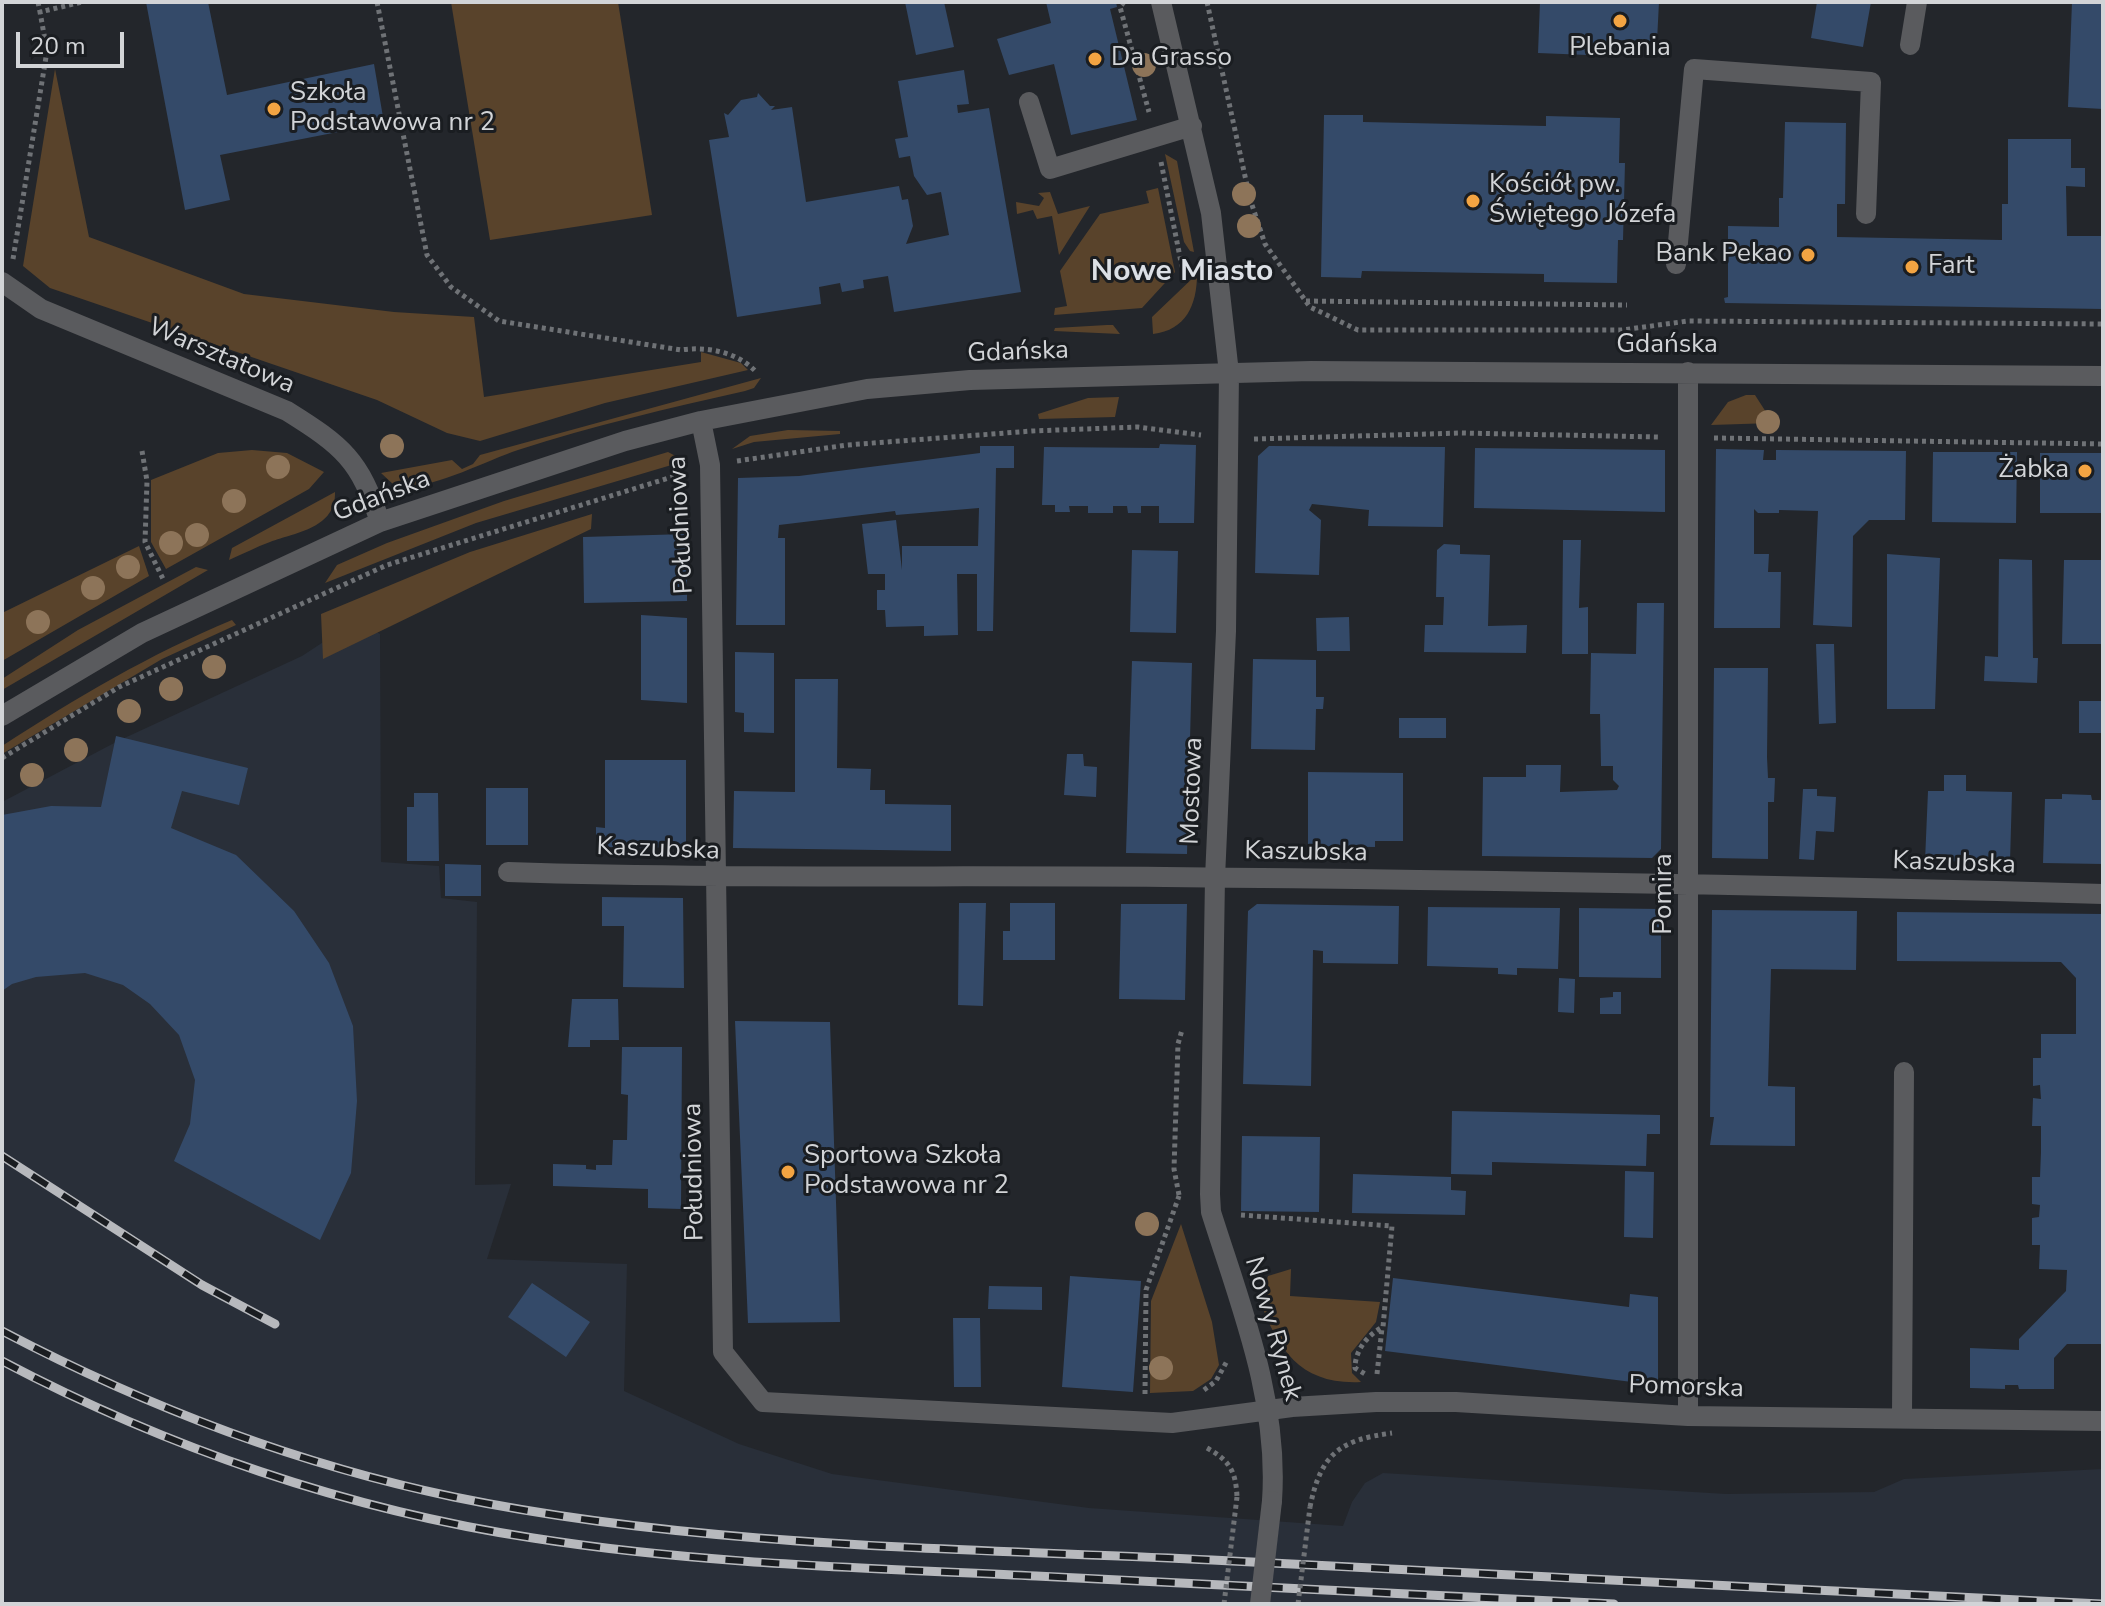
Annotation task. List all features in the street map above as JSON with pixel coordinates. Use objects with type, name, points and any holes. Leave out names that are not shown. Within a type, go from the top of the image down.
[{"type":"street","name":"Mostowa","points":[[1161,2],[1192,126],[1218,261],[1229,373],[1226,631],[1215,878],[1211,1212]]},
{"type":"street","points":[[1910,45],[1917,2]]},
{"type":"street","points":[[1676,264],[1694,69],[1871,82],[1866,214]]},
{"type":"street","points":[[1029,102],[1050,169],[1192,126]]},
{"type":"street","name":"Warsztatowa","points":[[2,282],[41,309],[287,411],[313,427],[359,469],[380,522]]},
{"type":"street","name":"Gdańska","points":[[2,716],[142,633],[380,522],[625,441],[701,421],[867,389],[970,380],[1229,373],[1688,372],[2103,376]]},
{"type":"street","name":"Pomira","points":[[1688,372],[1691,883],[1688,1416]]},
{"type":"street","name":"Południowa","points":[[701,421],[710,465],[723,1352],[763,1402],[1172,1423],[1269,1411]]},
{"type":"street","name":"Kaszubska","points":[[508,872],[717,878],[1215,878],[1691,883],[2103,894]]},
{"type":"street","points":[[1902,1416],[1904,1072]]},
{"type":"street","name":"Nowy Rynek","points":[[1211,1212],[1256,1356],[1272,1431],[1272,1501],[1260,1604]]},
{"type":"street","name":"Pomorska","points":[[1269,1411],[1376,1402],[1688,1416],[1902,1416],[2103,1421]]},
{"type":"path","points":[[14,259],[47,51],[38,2]]},
{"type":"path","points":[[40,12],[82,2]]},
{"type":"path","points":[[377,2],[427,255],[451,287],[499,321],[681,350],[700,347],[750,365],[757,373]]},
{"type":"path","points":[[1124,2],[1120,7],[1146,102]]},
{"type":"path","points":[[1207,2],[1250,199],[1265,244],[1310,307],[1358,330],[1622,330],[1688,321],[2103,324]]},
{"type":"path","points":[[1306,301],[1627,305]]},
{"type":"path","points":[[725,464],[762,455],[847,445],[1032,431],[1138,427],[1202,435]]},
{"type":"path","points":[[1253,439],[1253,454]]},
{"type":"path","points":[[142,451],[147,481],[145,542],[163,579]]},
{"type":"path","points":[[2,758],[119,687],[387,565],[694,470]]},
{"type":"path","points":[[1145,1399],[1146,1290],[1179,1196]]},
{"type":"path","points":[[1239,1206],[1240,1215],[1250,1218],[1392,1226],[1378,1367]]},
{"type":"path","points":[[1376,1435],[1377,1374],[1364,1374],[1355,1368],[1355,1356],[1374,1331],[1383,1327]]},
{"type":"path","points":[[1298,1604],[1315,1482],[1335,1451],[1351,1440],[1403,1432]]},
{"type":"path","points":[[1224,1604],[1237,1497]]},
{"type":"shaded area","points":[[451,2],[618,2],[652,215],[490,240]]},
{"type":"shaded area","points":[[55,69],[89,237],[244,294],[394,312],[474,317],[484,397],[701,362],[701,352],[741,363],[748,370],[605,403],[480,441],[447,433],[377,400],[50,288],[23,266]]},
{"type":"shaded area","points":[[1165,154],[1177,161],[1194,252],[1184,242]]},
{"type":"shaded area","points":[[1158,188],[1175,272],[1142,308],[1054,315],[1055,308],[1067,306],[1060,271],[1100,214],[1149,203],[1146,191]]},
{"type":"shaded area","points":[[1050,192],[1058,214],[1090,206],[1059,255],[1052,216],[1037,219],[1033,210],[1017,214],[1016,202],[1039,206],[1044,198],[1038,193]]},
{"type":"shaded area","points":[[1197,274],[1195,296],[1187,314],[1174,327],[1153,334],[1152,317]]},
{"type":"shaded area","points":[[1113,325],[1120,334],[1054,331],[1055,328]]},
{"type":"shaded area","points":[[761,378],[754,388],[745,391],[574,433],[424,484],[395,486],[381,473],[452,460],[462,469],[473,464],[480,455]]},
{"type":"shaded area","points":[[1755,395],[1773,423],[1711,425],[1728,402]]},
{"type":"shaded area","points":[[1119,397],[1115,417],[1039,419],[1038,414],[1088,398]]},
{"type":"shaded area","points":[[788,430],[840,431],[840,434],[754,442],[732,449],[750,436]]},
{"type":"shaded area","points":[[252,450],[287,453],[324,472],[309,489],[166,569],[151,542],[151,480],[218,453]]},
{"type":"shaded area","points":[[668,452],[685,461],[476,523],[325,583],[337,565],[387,543],[504,501]]},
{"type":"shaded area","points":[[335,492],[329,514],[313,527],[229,560],[232,548]]},
{"type":"shaded area","points":[[592,514],[591,529],[323,659],[321,614],[470,552]]},
{"type":"shaded area","points":[[139,546],[149,576],[2,661],[2,613]]},
{"type":"shaded area","points":[[196,567],[208,570],[2,690],[2,679],[78,630]]},
{"type":"shaded area","points":[[232,620],[236,625],[162,659],[2,754],[2,746],[86,694],[172,647]]},
{"type":"shaded area","points":[[357,620],[380,634],[381,862],[439,866],[441,898],[477,902],[475,1185],[511,1184],[487,1259],[627,1264],[624,1391],[739,1444],[832,1474],[1089,1508],[1343,1526],[1352,1502],[1365,1483],[1383,1473],[1726,1494],[1874,1492],[1904,1479],[2103,1469],[2103,1604],[2,1604],[2,802],[118,741],[302,656]]},
{"type":"shaded area","points":[[1181,1224],[1212,1322],[1219,1365],[1211,1379],[1193,1391],[1150,1393],[1151,1301]]},
{"type":"shaded area","points":[[1291,1269],[1290,1296],[1380,1302],[1376,1322],[1351,1353],[1352,1373],[1361,1382],[1323,1378],[1308,1371],[1285,1350],[1276,1336],[1260,1301],[1268,1276]]},
{"type":"building","name":"Szkoła Podstawowa nr 2","points":[[146,2],[208,2],[227,95],[374,64],[384,123],[220,155],[230,200],[185,210]]},
{"type":"building","points":[[905,2],[944,2],[954,47],[916,55]]},
{"type":"building","points":[[1046,2],[1116,2],[1117,7],[1110,9],[1137,120],[1071,135],[1054,64],[1009,75],[997,39],[1051,23]]},
{"type":"building","name":"Plebania","points":[[1540,2],[1659,2],[1657,41],[1613,40],[1612,56],[1538,53]]},
{"type":"building","points":[[1817,2],[1871,2],[1863,47],[1811,38]]},
{"type":"building","points":[[2072,2],[2103,2],[2103,109],[2068,107]]},
{"type":"building","points":[[964,70],[969,104],[957,105],[958,113],[989,108],[1021,292],[894,312],[888,276],[863,280],[864,288],[842,292],[840,283],[819,287],[821,304],[737,317],[709,140],[729,137],[724,113],[728,115],[741,100],[757,97],[758,93],[770,106],[775,106],[771,110],[792,107],[806,202],[899,186],[902,200],[908,199],[913,226],[906,244],[949,235],[941,192],[927,195],[914,176],[910,156],[899,158],[895,139],[908,137],[898,81]]},
{"type":"building","name":"Kościół pw. Świętego Józefa","points":[[1324,115],[1363,115],[1363,122],[1546,126],[1546,116],[1620,118],[1619,163],[1625,163],[1623,240],[1618,240],[1617,283],[1544,282],[1544,274],[1362,271],[1361,278],[1321,277]]},
{"type":"building","points":[[1785,122],[1846,123],[1845,204],[1837,204],[1837,237],[2002,240],[2002,204],[2008,204],[2008,139],[2071,139],[2071,168],[2085,168],[2085,187],[2066,186],[2067,236],[2103,236],[2103,309],[1725,303],[1724,298],[1728,297],[1728,226],[1779,227]]},
{"type":"building","points":[[1160,444],[1196,445],[1194,523],[1159,523],[1159,506],[1141,506],[1141,513],[1128,513],[1127,506],[1113,506],[1113,513],[1088,513],[1088,506],[1069,506],[1070,512],[1055,512],[1055,505],[1042,505],[1044,447],[1159,448]]},
{"type":"building","points":[[980,446],[1014,446],[1014,468],[996,468],[993,631],[977,631],[977,574],[957,574],[958,635],[924,636],[924,626],[886,627],[885,610],[877,610],[877,590],[885,590],[885,574],[868,574],[862,524],[896,520],[902,570],[902,546],[978,546],[979,508],[896,515],[895,511],[779,525],[778,538],[785,538],[785,625],[736,625],[738,478],[799,476],[980,453]]},
{"type":"building","points":[[1269,446],[1445,447],[1443,527],[1368,526],[1369,510],[1312,504],[1309,510],[1321,520],[1319,575],[1255,573],[1258,456]]},
{"type":"building","points":[[1475,448],[1665,450],[1665,512],[1474,508]]},
{"type":"building","points":[[1716,449],[1764,450],[1763,460],[1776,460],[1776,450],[1906,451],[1905,520],[1869,520],[1853,536],[1852,627],[1813,625],[1818,511],[1758,513],[1754,509],[1754,554],[1769,554],[1768,572],[1781,572],[1780,628],[1714,628]]},
{"type":"building","points":[[1933,452],[2017,452],[2016,523],[1932,522]]},
{"type":"building","points":[[2040,453],[2103,453],[2103,513],[2040,513]]},
{"type":"building","points":[[687,534],[687,601],[584,603],[583,537]]},
{"type":"building","points":[[1563,540],[1581,540],[1579,608],[1588,607],[1588,654],[1562,654]]},
{"type":"building","points":[[1444,544],[1460,545],[1460,554],[1490,555],[1488,626],[1527,625],[1526,653],[1424,652],[1425,625],[1443,625],[1444,597],[1436,597],[1437,550]]},
{"type":"building","points":[[1132,550],[1178,551],[1176,633],[1130,632]]},
{"type":"building","points":[[1887,554],[1940,558],[1935,709],[1887,709]]},
{"type":"building","points":[[1999,559],[2032,560],[2033,658],[2038,658],[2037,683],[1984,681],[1985,656],[1998,657]]},
{"type":"building","points":[[2064,560],[2103,560],[2103,644],[2062,644]]},
{"type":"building","points":[[1637,603],[1664,603],[1661,849],[1652,858],[1482,856],[1483,777],[1526,777],[1526,765],[1561,765],[1560,792],[1617,790],[1619,786],[1613,780],[1613,766],[1601,766],[1600,714],[1590,714],[1591,653],[1636,654]]},
{"type":"building","points":[[641,615],[687,618],[687,703],[641,700]]},
{"type":"building","points":[[1349,617],[1350,651],[1317,651],[1316,618]]},
{"type":"building","points":[[1816,644],[1834,644],[1836,723],[1819,724]]},
{"type":"building","points":[[735,652],[774,653],[774,733],[744,732],[744,713],[735,712]]},
{"type":"building","points":[[1253,659],[1316,660],[1316,697],[1324,697],[1323,709],[1316,709],[1315,750],[1251,749]]},
{"type":"building","points":[[1132,661],[1192,663],[1187,854],[1126,853]]},
{"type":"building","points":[[1714,668],[1768,668],[1768,778],[1775,778],[1774,802],[1768,802],[1768,859],[1712,858]]},
{"type":"building","points":[[795,679],[838,679],[837,768],[871,769],[870,790],[885,790],[885,804],[951,805],[951,851],[733,848],[734,791],[795,792]]},
{"type":"building","points":[[2079,701],[2103,701],[2103,733],[2079,733]]},
{"type":"building","points":[[1399,718],[1446,718],[1446,738],[1399,738]]},
{"type":"building","points":[[116,736],[248,768],[239,805],[182,791],[171,828],[236,855],[294,911],[329,963],[353,1026],[357,1101],[351,1173],[320,1240],[174,1161],[190,1124],[195,1080],[179,1035],[150,1004],[123,985],[85,973],[36,977],[12,984],[2,991],[2,815],[51,806],[101,807]]},
{"type":"building","points":[[1067,754],[1083,754],[1084,766],[1097,767],[1096,797],[1064,795]]},
{"type":"building","points":[[605,760],[686,760],[686,848],[605,847],[605,835],[596,835],[596,827],[605,828]]},
{"type":"building","points":[[1308,772],[1403,773],[1403,841],[1375,841],[1375,847],[1308,846]]},
{"type":"building","points":[[1944,775],[1966,775],[1966,791],[2012,792],[2010,862],[1925,861],[1928,791],[1944,791]]},
{"type":"building","points":[[486,788],[528,788],[528,845],[486,845]]},
{"type":"building","points":[[1803,789],[1817,789],[1817,796],[1836,797],[1834,832],[1816,831],[1814,860],[1799,859]]},
{"type":"building","points":[[414,793],[438,793],[439,861],[407,861],[407,807],[414,807]]},
{"type":"building","points":[[2062,794],[2091,795],[2092,800],[2103,800],[2103,864],[2043,863],[2045,799],[2062,799]]},
{"type":"building","points":[[445,864],[481,865],[481,896],[445,896]]},
{"type":"building","points":[[602,897],[683,898],[684,988],[623,987],[624,926],[602,926]]},
{"type":"building","points":[[959,903],[986,903],[983,1006],[958,1005]]},
{"type":"building","points":[[1010,903],[1055,903],[1055,960],[1003,960],[1003,931],[1010,931]]},
{"type":"building","points":[[1121,904],[1187,904],[1185,1000],[1119,999]]},
{"type":"building","points":[[1257,904],[1399,906],[1398,964],[1323,963],[1323,951],[1313,950],[1311,1086],[1243,1084],[1248,911]]},
{"type":"building","points":[[1428,907],[1560,908],[1558,969],[1517,968],[1517,975],[1498,974],[1498,968],[1427,966]]},
{"type":"building","points":[[1579,908],[1661,909],[1661,978],[1579,977]]},
{"type":"building","points":[[1712,910],[1857,911],[1856,970],[1771,969],[1768,1086],[1795,1087],[1795,1146],[1710,1145],[1714,1117],[1710,1117]]},
{"type":"building","points":[[1897,912],[2103,914],[2103,1344],[2067,1344],[2054,1358],[2054,1389],[2019,1389],[2018,1385],[2005,1385],[2005,1389],[1970,1388],[1970,1348],[2019,1350],[2019,1339],[2066,1291],[2067,1270],[2039,1269],[2040,1245],[2032,1245],[2032,1218],[2039,1217],[2040,1205],[2032,1204],[2032,1177],[2040,1177],[2041,1152],[2041,1126],[2032,1126],[2033,1098],[2041,1099],[2040,1085],[2033,1086],[2033,1058],[2041,1058],[2041,1034],[2076,1034],[2076,978],[2061,962],[1897,961]]},
{"type":"building","points":[[1559,978],[1575,979],[1574,1013],[1558,1012]]},
{"type":"building","points":[[1613,992],[1621,992],[1621,1014],[1600,1014],[1600,998],[1613,997]]},
{"type":"building","points":[[572,999],[618,999],[619,1040],[590,1040],[590,1047],[568,1047]]},
{"type":"building","name":"Sportowa Szkoła Podstawowa nr 2","points":[[735,1021],[830,1022],[840,1322],[748,1323]]},
{"type":"building","points":[[622,1047],[682,1047],[681,1209],[648,1208],[648,1189],[553,1186],[553,1164],[586,1165],[586,1169],[596,1170],[596,1165],[612,1165],[613,1140],[627,1140],[628,1095],[621,1094]]},
{"type":"building","points":[[1452,1111],[1660,1115],[1660,1134],[1647,1134],[1646,1166],[1492,1162],[1492,1175],[1451,1174]]},
{"type":"building","points":[[1242,1136],[1320,1137],[1319,1212],[1241,1211]]},
{"type":"building","points":[[1625,1171],[1654,1172],[1653,1238],[1624,1237]]},
{"type":"building","points":[[1353,1174],[1451,1177],[1451,1190],[1466,1191],[1465,1215],[1352,1213]]},
{"type":"building","points":[[1070,1276],[1141,1281],[1133,1392],[1062,1387]]},
{"type":"building","points":[[1393,1278],[1629,1307],[1630,1294],[1658,1297],[1658,1380],[1648,1384],[1385,1351]]},
{"type":"building","points":[[532,1283],[590,1322],[566,1357],[508,1317]]},
{"type":"building","points":[[989,1286],[1042,1287],[1042,1310],[988,1309]]},
{"type":"building","points":[[953,1318],[980,1318],[981,1387],[954,1387]]},
{"type":"railway","points":[[2,1156],[202,1285],[275,1324]]},
{"type":"railway","points":[[2,1331],[166,1408],[337,1468],[454,1497],[642,1527],[832,1543],[2101,1604]]},
{"type":"railway","points":[[2,1361],[129,1421],[260,1472],[396,1511],[533,1538],[658,1554],[784,1564],[1614,1604]]},
{"type":"place","name":"Plebania","points":[[1620,21]]},
{"type":"place","name":"Da Grasso","points":[[1095,59]]},
{"type":"place","name":"Szkoła Podstawowa nr 2","points":[[274,109]]},
{"type":"place","name":"Kościół pw. Świętego Józefa","points":[[1473,201]]},
{"type":"place","name":"Bank Pekao","points":[[1808,255]]},
{"type":"place","name":"Fart","points":[[1912,267]]},
{"type":"place","name":"Żabka","points":[[2085,471]]},
{"type":"place","name":"Sportowa Szkoła Podstawowa nr 2","points":[[788,1172]]},
{"type":"district","name":"Nowe Miasto","points":[[1182,273]]}]
